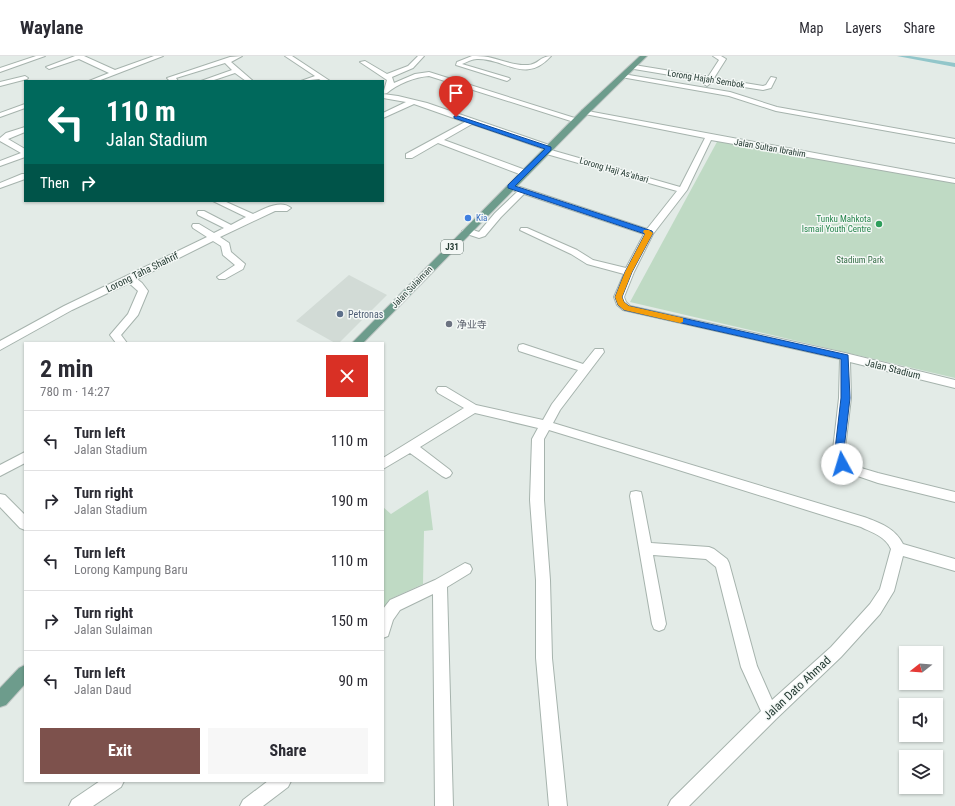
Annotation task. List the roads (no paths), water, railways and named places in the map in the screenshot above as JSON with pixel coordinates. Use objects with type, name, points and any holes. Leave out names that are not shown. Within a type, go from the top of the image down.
[{"type":"main road","name":"J31","points":[[585,112],[644,56]]},
{"type":"main road","name":"Jalan Sulaiman","points":[[358,342],[585,112]]},
{"type":"main road","points":[[0,699],[24,674]]},
{"type":"street","points":[[0,70],[42,56]]},
{"type":"street","points":[[49,67],[80,56],[115,72]]},
{"type":"street","points":[[95,80],[160,56]]},
{"type":"street","points":[[173,80],[170,78],[239,56]]},
{"type":"street","points":[[288,56],[325,80]]},
{"type":"street","points":[[387,77],[412,67],[421,56]]},
{"type":"street","points":[[501,56],[499,57],[502,60],[522,67]]},
{"type":"street","points":[[501,83],[507,79],[458,64],[469,57],[479,57],[513,67],[536,66],[548,56]]},
{"type":"street","points":[[704,90],[723,59],[716,56]]},
{"type":"street","points":[[228,60],[228,63],[236,71],[249,80]]},
{"type":"street","points":[[363,62],[387,77],[391,82],[389,88],[384,94]]},
{"type":"street","name":"Lorong Hajah Sembok","points":[[634,67],[768,88],[773,78]]},
{"type":"street","points":[[207,80],[236,71]]},
{"type":"street","points":[[389,88],[417,75],[429,74],[491,90],[577,120]]},
{"type":"street","points":[[307,80],[319,76]]},
{"type":"street","points":[[623,76],[734,95],[776,109],[955,141]]},
{"type":"street","points":[[0,84],[25,78]]},
{"type":"street","name":"Lorong Haji As'ahari","points":[[384,95],[413,102],[548,150],[683,190]]},
{"type":"street","points":[[384,116],[413,102]]},
{"type":"street","points":[[0,115],[24,106]]},
{"type":"street","name":"Jalan Sultan Ibrahim","points":[[585,112],[709,137],[955,181]]},
{"type":"street","points":[[409,156],[470,122]]},
{"type":"street","points":[[24,129],[9,134],[3,139],[24,152]]},
{"type":"street","name":"Jalan Stadium","points":[[709,137],[683,190],[649,233],[629,272],[619,297],[621,303],[627,308],[845,357],[955,384]]},
{"type":"street","points":[[438,140],[524,173]]},
{"type":"street","points":[[0,164],[24,153]]},
{"type":"street","points":[[0,186],[24,176]]},
{"type":"street","points":[[511,186],[649,233]]},
{"type":"street","points":[[467,231],[479,235],[482,234],[498,215],[523,191]]},
{"type":"street","points":[[219,202],[253,217]]},
{"type":"street","name":"Lorong Taha Shahrif","points":[[0,346],[68,308],[130,279],[213,236],[274,208],[287,208]]},
{"type":"street","points":[[487,211],[498,215]]},
{"type":"street","points":[[201,213],[230,228]]},
{"type":"street","points":[[196,226],[226,244],[226,253],[238,262],[240,266],[222,277]]},
{"type":"street","points":[[524,230],[574,252],[590,262],[629,272]]},
{"type":"street","points":[[121,342],[115,335],[123,328],[133,315],[143,291],[130,279]]},
{"type":"street","points":[[523,348],[586,369]]},
{"type":"street","points":[[558,806],[544,658],[543,580],[537,500],[538,439],[556,406],[599,352]]},
{"type":"street","points":[[845,357],[846,398],[838,458],[842,464],[847,468],[878,478],[955,497]]},
{"type":"street","points":[[442,390],[473,408],[545,425],[628,449],[864,523],[885,532],[894,539],[897,552],[955,565]]},
{"type":"street","points":[[384,463],[473,408]]},
{"type":"street","points":[[411,446],[446,474]]},
{"type":"street","points":[[0,471],[24,458]]},
{"type":"street","points":[[636,496],[659,624]]},
{"type":"street","points":[[0,499],[24,523]]},
{"type":"street","points":[[645,549],[709,552],[722,563],[748,667],[770,712]]},
{"type":"street","name":"Jalan Dato Ahmad","points":[[677,806],[770,712],[836,652],[882,600],[887,591],[897,552]]},
{"type":"street","points":[[384,626],[386,617],[395,605],[440,584],[465,569]]},
{"type":"street","points":[[440,584],[444,806]]},
{"type":"street","points":[[78,806],[114,782]]},
{"type":"street","points":[[249,806],[281,782]]},
{"type":"waterway","points":[[900,56],[955,65]]},
{"type":"place","name":"Kia","points":[[468,218]]},
{"type":"place","name":"Tunku Mahkota Ismail Youth Centre","points":[[879,224]]},
{"type":"place","name":"Petronas","points":[[340,314]]},
{"type":"place","name":"净业寺","points":[[449,324]]},
{"type":"park label","name":"Stadium Park","points":[[860,260]]}]
